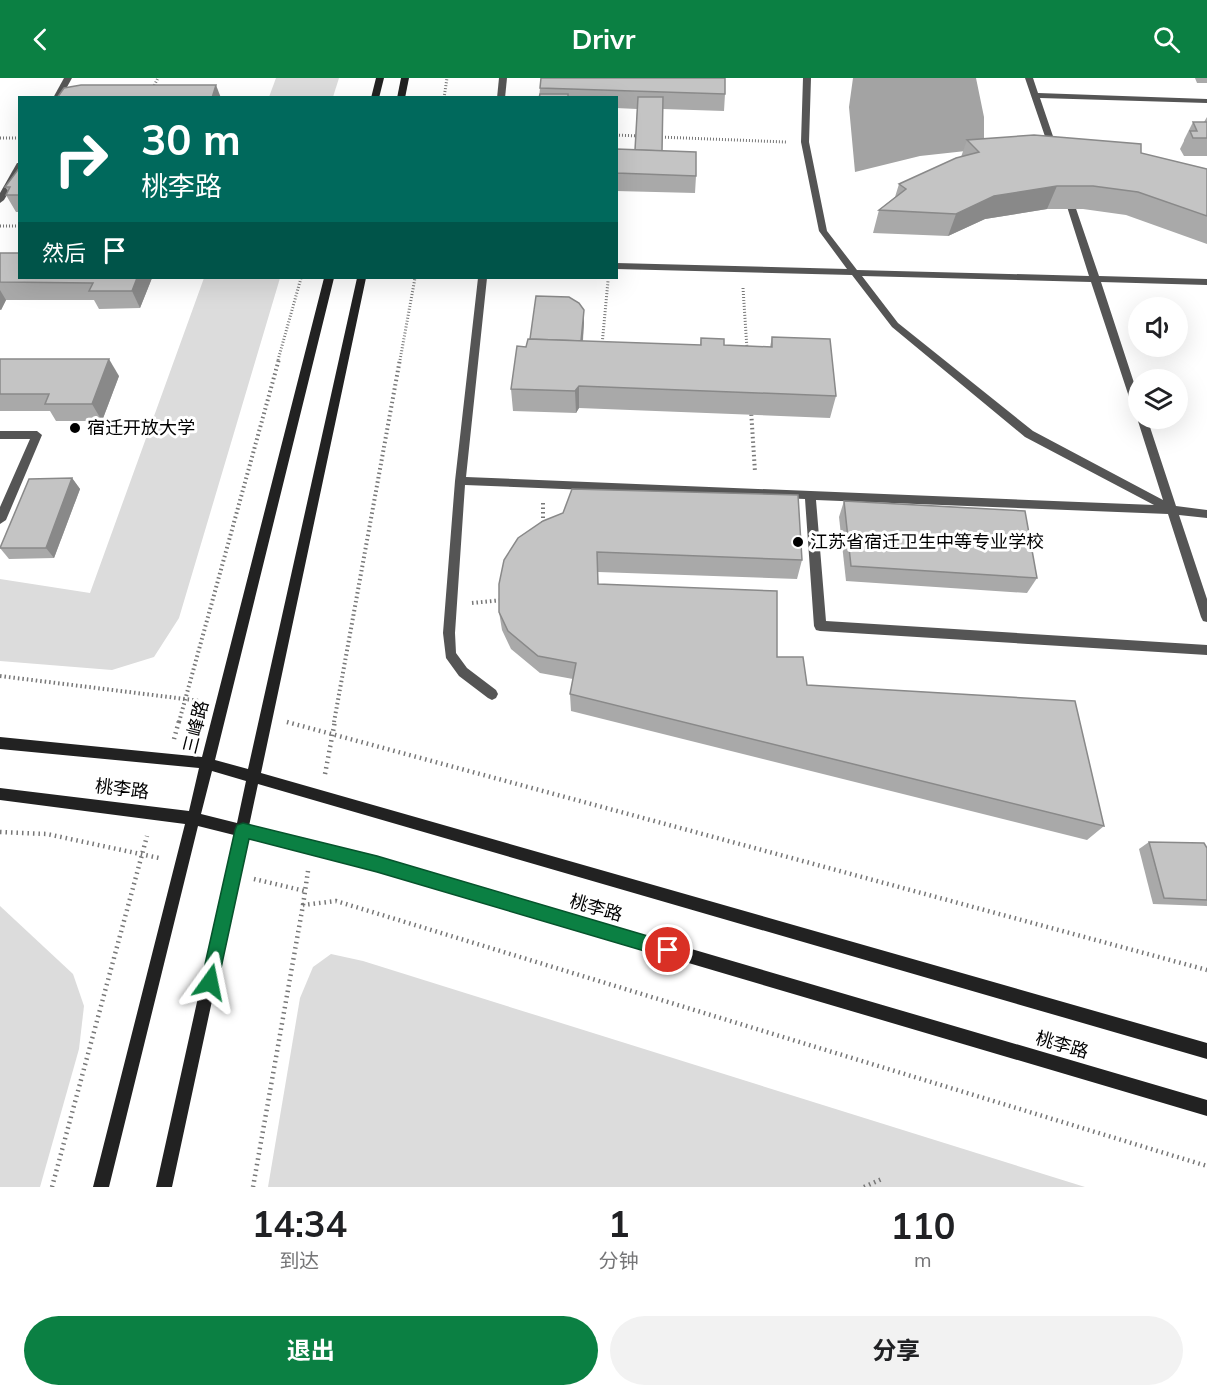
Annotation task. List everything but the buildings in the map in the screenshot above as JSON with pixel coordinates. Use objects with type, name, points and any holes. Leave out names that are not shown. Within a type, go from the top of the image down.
[{"type":"main road","points":[[376,96],[380,78]]},
{"type":"main road","points":[[401,96],[405,78]]},
{"type":"main road","name":"三峰路","points":[[101,1187],[205,763],[329,279]]},
{"type":"main road","points":[[164,1187],[362,279]]},
{"type":"main road","name":"桃李路","points":[[0,743],[205,763],[1207,1051]]},
{"type":"main road","name":"桃李路","points":[[0,794],[192,818],[388,867],[1207,1108]]},
{"type":"lane","points":[[58,96],[68,78]]},
{"type":"lane","points":[[501,96],[503,78]]},
{"type":"lane","points":[[807,78],[805,142],[822,231],[895,325],[1029,434],[1172,510]]},
{"type":"lane","points":[[1029,78],[1056,159]]},
{"type":"lane","points":[[1035,95],[1207,101]]},
{"type":"lane","points":[[1049,137],[1060,140]]},
{"type":"lane","points":[[0,200],[18,168]]},
{"type":"lane","points":[[1063,181],[1128,379]]},
{"type":"lane","points":[[618,266],[1207,282]]},
{"type":"lane","points":[[482,279],[460,481],[451,604],[450,654],[463,672],[492,694]]},
{"type":"lane","points":[[1146,429],[1207,617]]},
{"type":"lane","points":[[0,435],[37,435],[0,520]]},
{"type":"lane","points":[[460,481],[1172,510],[1207,514]]},
{"type":"lane","points":[[810,495],[820,626],[1207,650]]},
{"type":"path","points":[[149,96],[158,78]]},
{"type":"path","points":[[444,96],[447,78]]},
{"type":"path","points":[[618,135],[640,136]]},
{"type":"path","points":[[652,136],[805,142]]},
{"type":"path","points":[[0,138],[18,138]]},
{"type":"path","points":[[0,226],[18,226]]},
{"type":"path","points":[[741,269],[747,351]]},
{"type":"path","points":[[168,759],[301,279]]},
{"type":"path","points":[[321,797],[415,279]]},
{"type":"path","points":[[601,352],[608,279]]},
{"type":"path","points":[[750,399],[756,493]]},
{"type":"path","points":[[542,484],[543,527]]},
{"type":"path","points":[[451,604],[505,600]]},
{"type":"path","points":[[0,676],[220,704]]},
{"type":"path","points":[[267,717],[1207,970]]},
{"type":"path","points":[[52,1187],[154,813]]},
{"type":"path","points":[[0,832],[47,834],[181,863]]},
{"type":"path","points":[[253,1187],[312,848]]},
{"type":"path","points":[[233,875],[305,891]]},
{"type":"path","points":[[303,905],[336,901],[1207,1166]]},
{"type":"path","points":[[864,1187],[884,1178]]},
{"type":"shaded area","points":[[276,78],[339,78],[333,96],[269,96]]},
{"type":"shaded area","points":[[853,78],[976,78],[984,117],[984,149],[920,156],[855,172],[849,107]]},
{"type":"shaded area","points":[[204,279],[280,279],[179,618],[154,657],[112,670],[0,661],[0,579],[90,593]]},
{"type":"shaded area","points":[[0,906],[73,974],[84,1006],[79,1049],[40,1187],[0,1187]]},
{"type":"shaded area","points":[[331,954],[363,961],[1085,1187],[268,1187],[300,998],[313,967]]},
{"type":"place","name":"宿迁开放大学","points":[[75,428]]},
{"type":"place","name":"江苏省宿迁卫生中等专业学校","points":[[798,542]]},
{"type":"route","points":[[210,982],[243,830],[377,864],[668,950]]}]
